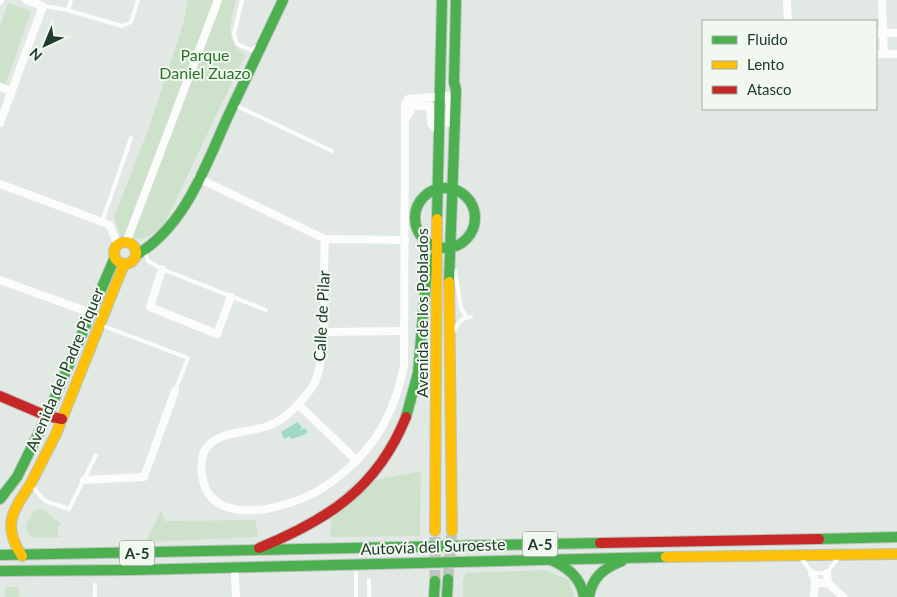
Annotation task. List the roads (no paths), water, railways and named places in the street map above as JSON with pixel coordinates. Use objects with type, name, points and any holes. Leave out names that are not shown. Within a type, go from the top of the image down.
[{"type":"main road","points":[[140,253],[135,248],[122,244],[114,250],[115,257],[124,264],[134,260],[169,228],[198,178],[283,0]]},
{"type":"main road","name":"Avenida de los Poblados","points":[[435,531],[436,251],[442,0]]},
{"type":"main road","name":"Avenida de los Poblados","points":[[452,531],[448,339],[456,0]]},
{"type":"main road","points":[[437,188],[452,189],[464,195],[471,202],[475,222],[466,239],[450,251],[436,251],[421,237],[415,218],[420,200],[428,193],[437,188]]},
{"type":"main road","points":[[252,551],[305,528],[330,514],[372,473],[393,444],[408,415],[416,387],[427,270],[436,251]]},
{"type":"main road","name":"Avenida del Padre Piquer","points":[[3,496],[25,462],[47,416],[115,257]]},
{"type":"main road","name":"Avenida del Padre Piquer","points":[[22,556],[9,544],[4,533],[6,520],[30,485],[62,419],[124,264]]},
{"type":"main road","points":[[0,396],[47,416],[62,419]]},
{"type":"main road","points":[[3,496],[18,502]]},
{"type":"main road","name":"Autovía del Suroeste","points":[[0,555],[897,537]]},
{"type":"main road","name":"Autovía del Suroeste","points":[[0,571],[133,570],[546,558],[897,554]]},
{"type":"main road","points":[[546,558],[562,564],[575,575],[581,582],[584,597]]},
{"type":"main road","points":[[588,597],[590,585],[602,570],[630,558]]},
{"type":"main road","points":[[447,597],[448,579]]},
{"type":"main road","points":[[434,597],[435,581]]},
{"type":"street","points":[[0,122],[43,6],[26,0]]},
{"type":"street","points":[[122,244],[218,0]]},
{"type":"street","points":[[787,0],[788,20]]},
{"type":"street","points":[[882,0],[879,33],[880,54],[897,54]]},
{"type":"street","points":[[879,33],[897,33]]},
{"type":"street","points":[[0,87],[11,91]]},
{"type":"street","name":"Calle de Pilar","points":[[325,239],[323,332],[321,352],[314,383],[298,404],[281,419],[266,427],[228,433],[209,446],[202,461],[202,476],[214,499],[230,510],[255,510],[283,505],[317,491],[357,461],[377,435],[393,408],[404,366],[405,105],[408,98],[440,96]]},
{"type":"street","name":"Avenida de los Poblados","points":[[440,96],[447,96],[450,104],[449,149],[453,172]]},
{"type":"street","points":[[406,119],[413,106],[430,106],[431,124],[438,130]]},
{"type":"street","points":[[198,178],[325,239],[405,240]]},
{"type":"street","points":[[0,184],[102,222],[110,226],[122,244]]},
{"type":"street","points":[[162,269],[150,308],[218,334],[231,297]]},
{"type":"street","points":[[0,280],[91,314]]},
{"type":"street","points":[[323,332],[403,331]]},
{"type":"street","points":[[84,480],[144,477],[175,391]]},
{"type":"street","points":[[298,404],[357,461]]},
{"type":"street","points":[[827,573],[828,583]]},
{"type":"street","points":[[812,574],[815,579],[814,597]]},
{"type":"street","points":[[235,575],[236,597]]},
{"type":"street","points":[[815,586],[818,583],[828,583],[844,597]]},
{"type":"lane","points":[[68,10],[71,0]]},
{"type":"lane","points":[[43,6],[68,10],[122,26],[131,22],[138,0]]},
{"type":"lane","points":[[242,0],[234,34],[237,44],[251,50],[262,44]]},
{"type":"lane","points":[[233,104],[332,151]]},
{"type":"lane","points":[[102,222],[131,138]]},
{"type":"lane","points":[[448,339],[460,321],[469,316],[461,308],[450,251]]},
{"type":"lane","points":[[140,253],[148,261],[162,269],[266,310]]},
{"type":"lane","points":[[99,324],[188,358],[175,391]]},
{"type":"lane","points":[[30,485],[46,501],[69,509],[96,455]]},
{"type":"lane","points":[[799,555],[812,574],[827,573],[841,554]]},
{"type":"lane","points":[[356,573],[356,597]]},
{"type":"lane","points":[[369,580],[369,597]]},
{"type":"lane","points":[[95,585],[95,597]]},
{"type":"tunnel","points":[[435,531],[435,581]]},
{"type":"tunnel","points":[[448,579],[452,531]]},
{"type":"park label","name":"Parque Daniel Zuazo","points":[[205,63]]}]
